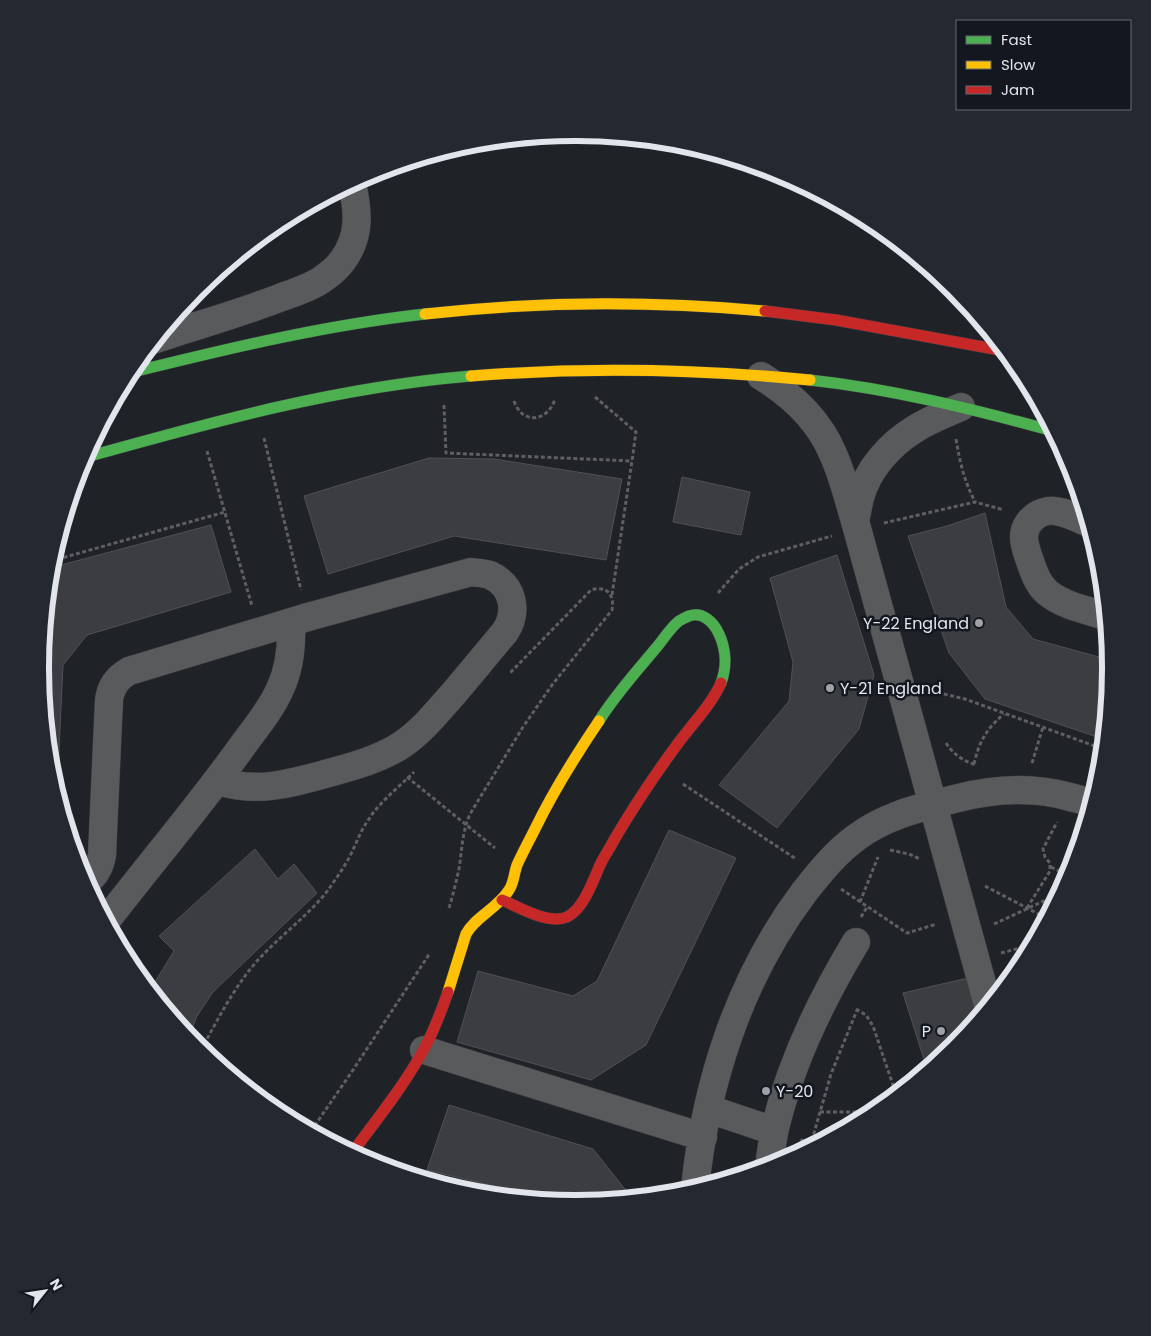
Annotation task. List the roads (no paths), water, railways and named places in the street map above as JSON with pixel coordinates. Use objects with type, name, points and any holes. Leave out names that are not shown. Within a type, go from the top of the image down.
[{"type":"street","points":[[168,335],[269,302],[323,279],[344,259],[351,247],[357,220],[357,205],[354,191]]},
{"type":"street","points":[[142,370],[226,349],[375,321],[463,310],[588,304],[660,304],[803,314],[994,349]]},
{"type":"street","points":[[94,455],[257,411],[357,390],[504,373],[578,369],[652,369],[726,373],[825,382],[873,389],[957,419],[1045,430]]},
{"type":"street","points":[[761,376],[779,387],[810,416],[833,453],[840,472],[986,998]]},
{"type":"street","points":[[856,525],[860,496],[866,481],[886,453],[913,430],[957,419]]},
{"type":"street","points":[[1080,520],[1059,511],[1050,510],[1041,513],[1033,518],[1027,526],[1024,537],[1026,548],[1033,570],[1041,586],[1048,594],[1057,600],[1099,614]]},
{"type":"street","points":[[92,877],[97,871],[102,856],[110,691],[121,676],[129,671],[259,631],[471,572],[490,576],[506,588],[511,597],[513,607],[510,625],[423,728],[402,744],[381,756],[363,763],[304,780],[270,787],[234,786],[217,781]]},
{"type":"street","points":[[357,1147],[405,1080],[424,1050],[438,1021],[466,934],[470,927],[495,907],[509,890],[517,866],[551,797],[601,717],[678,622],[692,614],[708,618],[714,624],[725,654],[723,678],[712,700],[680,740],[640,797],[609,849],[580,904],[568,916],[552,919],[544,918],[502,900]]},
{"type":"street","points":[[111,915],[217,781],[269,709],[280,689],[288,668],[299,620]]},
{"type":"street","points":[[697,1181],[702,1137],[720,1061],[750,982],[770,944],[793,908],[836,853],[858,836],[881,822],[906,811],[964,796],[994,791],[1026,789],[1057,793],[1080,800]]},
{"type":"street","points":[[770,1158],[774,1131],[806,1036],[824,998],[856,942]]},
{"type":"street","points":[[424,1050],[702,1137]]},
{"type":"street","points":[[709,1108],[774,1131]]},
{"type":"place","name":"Y-22 England","points":[[979,623]]},
{"type":"place","name":"Y-21 England","points":[[830,688]]},
{"type":"place","name":"P","points":[[941,1031]]},
{"type":"place","name":"Y-20","points":[[766,1091]]}]
